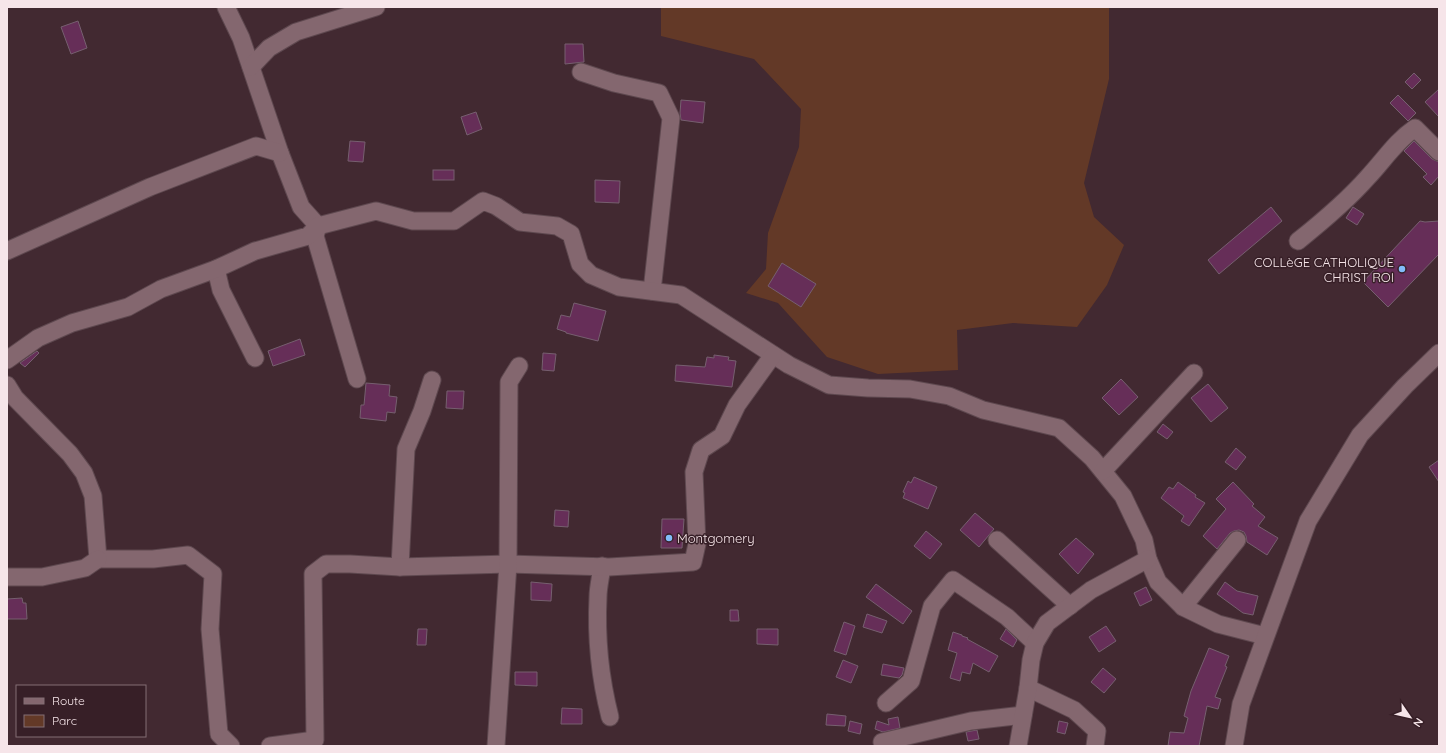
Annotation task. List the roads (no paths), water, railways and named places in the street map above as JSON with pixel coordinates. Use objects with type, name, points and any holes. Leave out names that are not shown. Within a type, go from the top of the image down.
[{"type":"street","points":[[226,7],[241,38],[300,207],[318,226]]},
{"type":"street","points":[[251,67],[269,48],[296,32],[376,7]]},
{"type":"street","points":[[581,72],[614,83],[659,93],[671,118],[652,291]]},
{"type":"street","points":[[1298,241],[1336,209],[1368,178],[1403,136],[1415,128],[1439,152]]},
{"type":"street","points":[[7,251],[150,187],[256,146],[280,153]]},
{"type":"street","points":[[7,360],[38,338],[72,323],[128,307],[161,289],[216,269],[255,251],[308,236],[318,226],[376,210],[413,221],[454,221],[483,201],[496,206],[520,222],[557,226],[571,234],[580,264],[591,275],[619,287],[681,295],[788,365],[829,384],[868,388],[910,389],[949,396],[983,410],[1059,428],[1092,458],[1123,496],[1144,540],[1148,559],[1158,582],[1183,607],[1218,624],[1265,636]]},
{"type":"street","points":[[318,226],[315,236],[357,379]]},
{"type":"street","points":[[216,269],[221,290],[255,358]]},
{"type":"street","points":[[1234,746],[1241,704],[1308,521],[1360,435],[1405,386],[1439,353]]},
{"type":"street","points":[[270,746],[316,743],[314,574],[326,564],[400,567],[508,564],[602,566],[693,562],[697,544],[694,472],[701,450],[722,436],[737,405],[773,355]]},
{"type":"street","points":[[496,746],[508,564],[509,382],[519,366]]},
{"type":"street","points":[[1103,471],[1194,373]]},
{"type":"street","points":[[400,567],[406,450],[422,411],[432,380]]},
{"type":"street","points":[[7,385],[15,398],[70,454],[84,473],[93,496],[98,559]]},
{"type":"street","points":[[998,540],[1070,606]]},
{"type":"street","points":[[1183,607],[1237,540]]},
{"type":"street","points":[[7,577],[42,577],[84,568],[98,559],[153,559],[188,555],[213,574],[210,629],[219,734],[231,746]]},
{"type":"street","points":[[1018,746],[1028,688],[1031,660],[1035,643],[1046,623],[1091,590],[1148,559]]},
{"type":"street","points":[[602,566],[598,596],[598,645],[603,689],[610,717]]},
{"type":"street","points":[[886,703],[911,681],[932,606],[952,580],[1007,617],[1035,643]]},
{"type":"street","points":[[1028,688],[1074,710],[1097,731],[1095,746]]},
{"type":"street","points":[[882,742],[914,736],[971,721],[1023,715]]},
{"type":"place","name":"COLLèGE CATHOLIQUE CHRIST ROI","points":[[1402,269]]},
{"type":"place","name":"Montgomery","points":[[669,538]]}]
